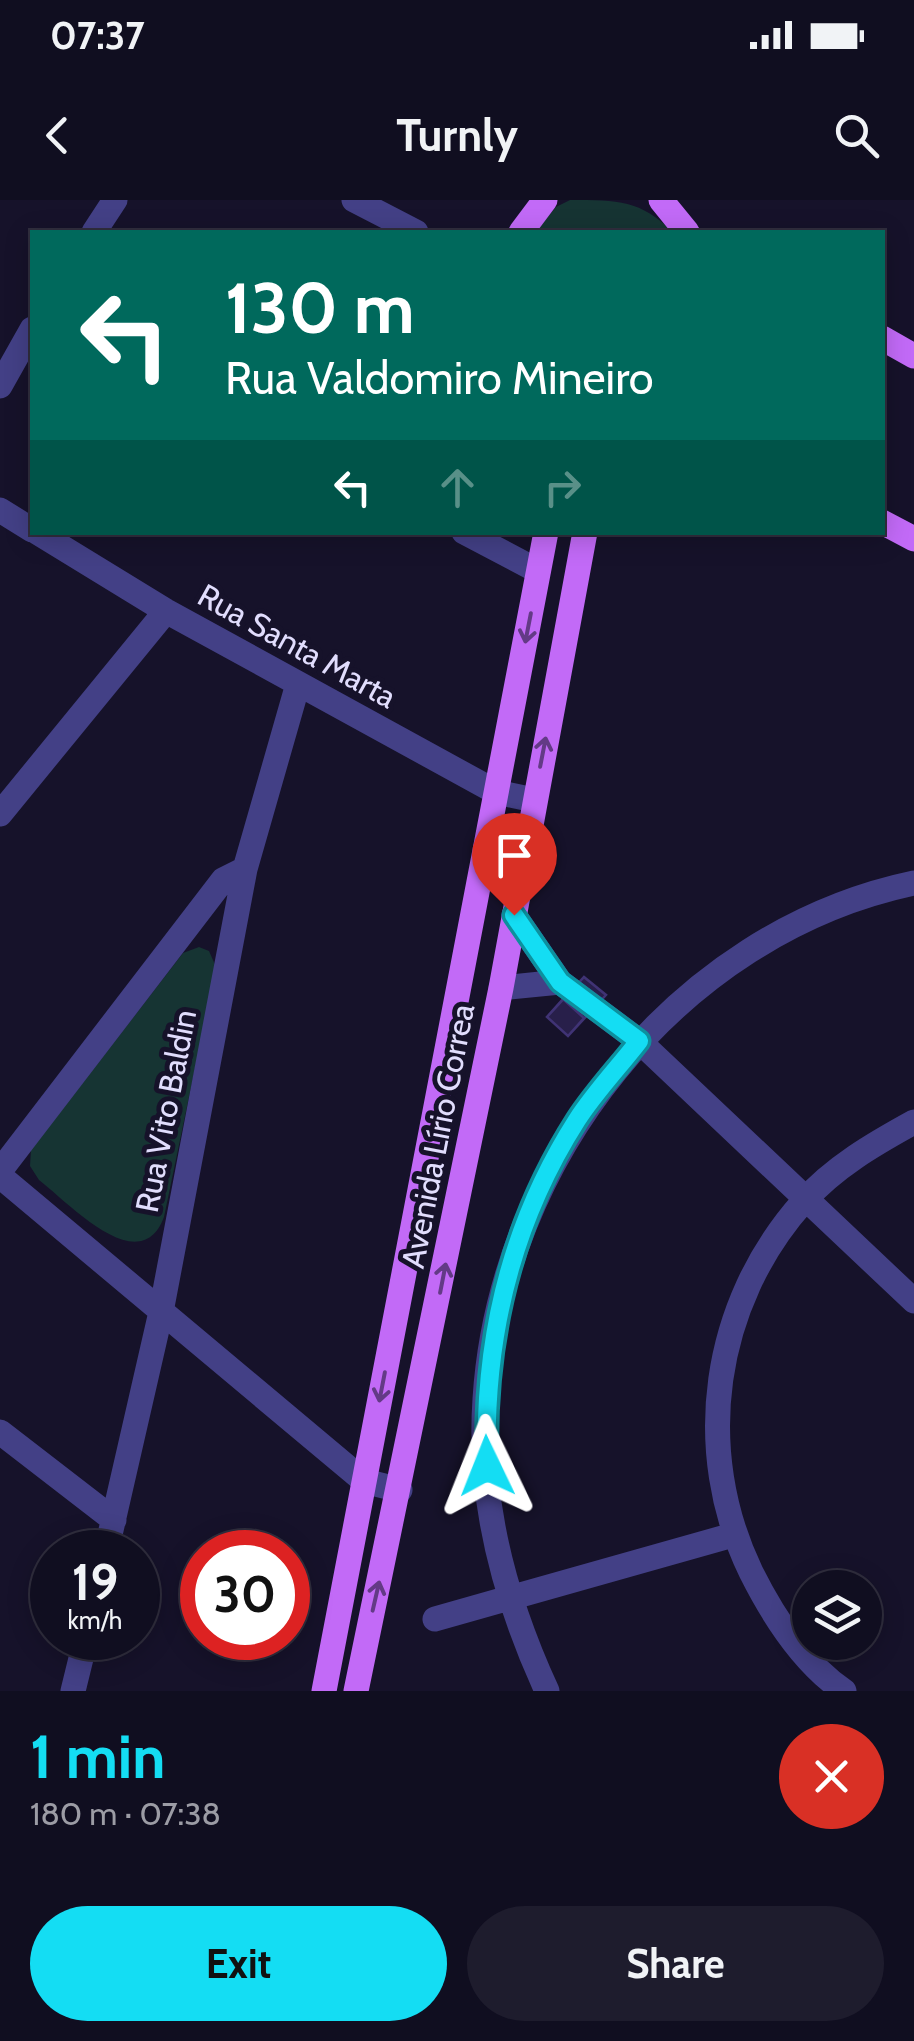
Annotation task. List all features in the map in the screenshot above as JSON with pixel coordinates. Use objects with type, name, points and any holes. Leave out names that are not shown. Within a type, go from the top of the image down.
[{"type":"main road","points":[[522,230],[545,200]]},
{"type":"main road","points":[[885,340],[914,356]]},
{"type":"main road","points":[[885,524],[914,539]]},
{"type":"main road","name":"Avenida Lírio Correa","points":[[324,1691],[545,535]]},
{"type":"main road","name":"Avenida Lírio Correa","points":[[356,1691],[501,988],[584,535]]},
{"type":"street","points":[[95,230],[116,200]]},
{"type":"street","points":[[354,200],[412,230]]},
{"type":"street","points":[[0,386],[30,333]]},
{"type":"street","name":"Rua Santa Marta","points":[[0,510],[30,528]]},
{"type":"street","name":"Rua Santa Marta","points":[[42,535],[166,611],[496,792],[534,800]]},
{"type":"street","points":[[470,535],[538,571]]},
{"type":"street","points":[[0,814],[166,611]]},
{"type":"street","name":"Rua Vito Baldin","points":[[112,1530],[161,1312],[245,869],[298,684]]},
{"type":"street","points":[[245,869],[223,880],[0,1173],[364,1481],[400,1490]]},
{"type":"street","points":[[547,1691],[508,1596],[488,1499],[484,1399],[499,1301],[530,1206],[578,1119],[639,1041],[713,976],[796,925],[888,889],[914,884]]},
{"type":"street","points":[[514,915],[560,982],[639,1041],[914,1301]]},
{"type":"street","points":[[501,988],[560,982]]},
{"type":"street","points":[[844,1691],[828,1680],[772,1614],[733,1535],[720,1477],[717,1432],[723,1358],[740,1301],[768,1248],[804,1200],[858,1153],[914,1122]]},
{"type":"street","points":[[0,1432],[114,1520]]},
{"type":"street","points":[[436,1619],[733,1535]]},
{"type":"street","points":[[73,1691],[81,1660]]},
{"type":"green space","points":[[570,200],[628,204],[671,230],[537,230],[556,207]]},
{"type":"green space","points":[[199,947],[209,951],[216,967],[164,1217],[153,1235],[139,1241],[122,1239],[85,1219],[39,1180],[30,1166],[31,1150],[183,953]]},
{"type":"building","points":[[584,977],[606,995],[568,1036],[547,1017]]},
{"type":"building","points":[[563,999],[584,1018],[568,1036],[547,1017]]},
{"type":"route","points":[[487,1466],[484,1399],[499,1301],[530,1206],[578,1119],[639,1041],[560,982],[514,915]]}]
